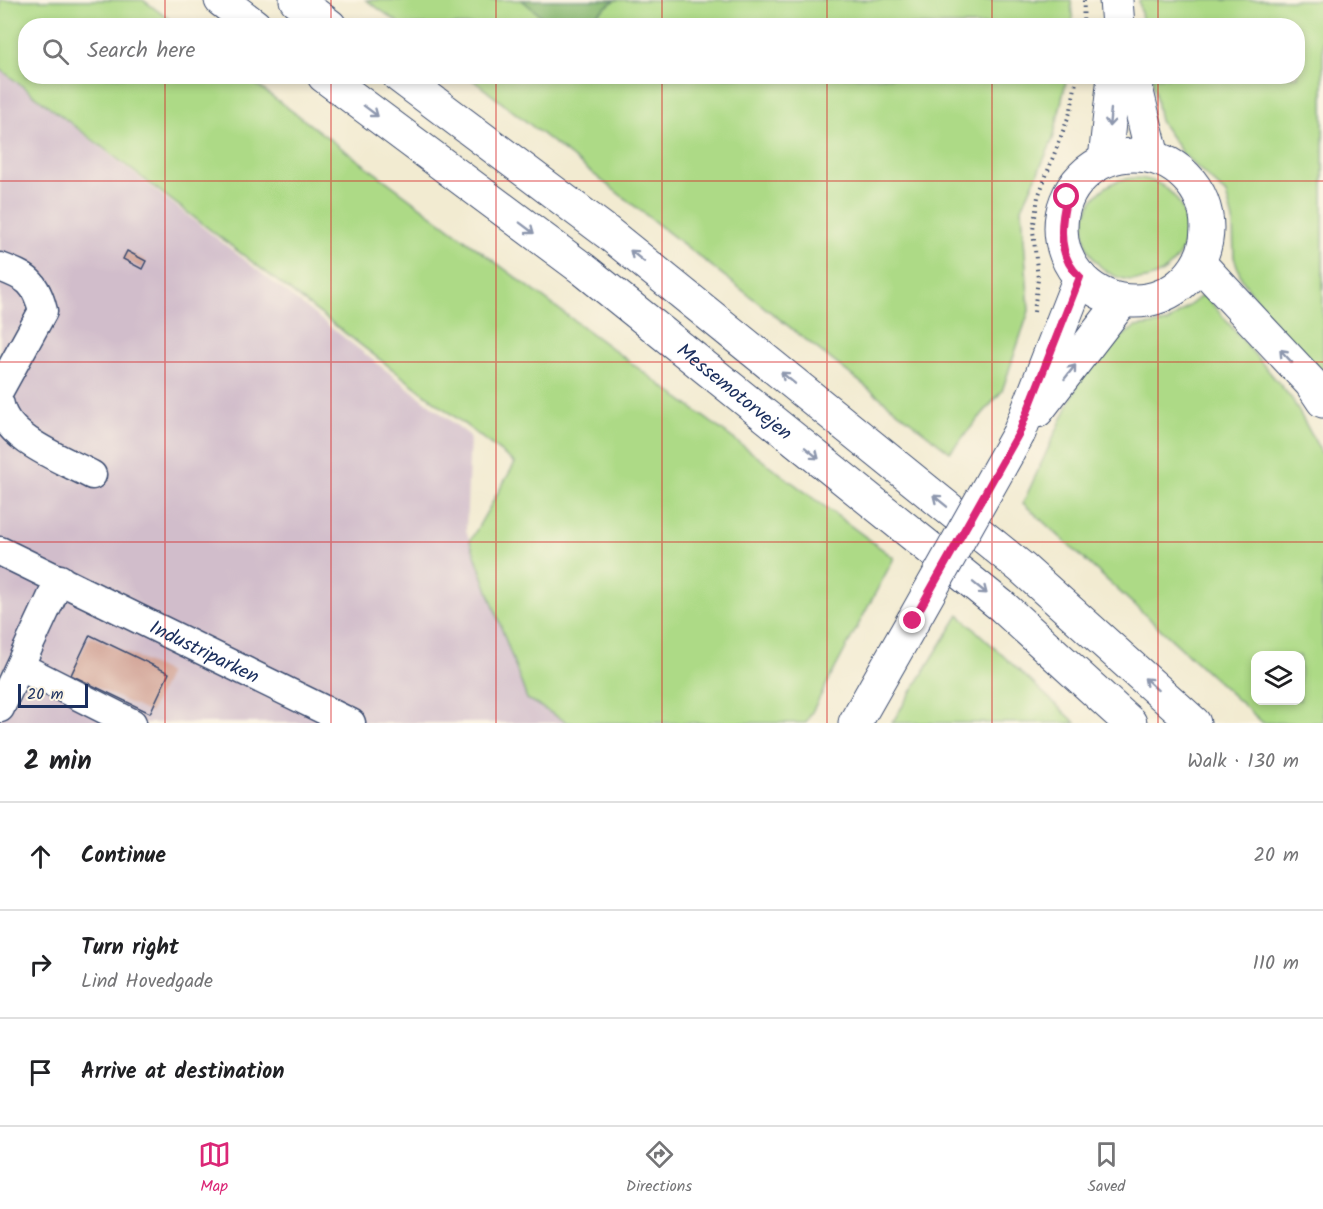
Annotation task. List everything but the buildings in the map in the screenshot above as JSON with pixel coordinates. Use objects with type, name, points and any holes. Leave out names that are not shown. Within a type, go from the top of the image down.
[{"type":"main road","points":[[221,0],[245,18]]},
{"type":"main road","points":[[296,0],[320,18]]},
{"type":"main road","points":[[1116,0],[1117,18]]},
{"type":"main road","name":"Messemotorvejen","points":[[335,84],[583,269],[1004,606],[1130,723]]},
{"type":"main road","points":[[410,84],[608,233],[1022,568],[1194,723]]},
{"type":"main road","points":[[1105,160],[1113,84]]},
{"type":"main road","points":[[1135,84],[1153,157]]},
{"type":"main road","points":[[1129,155],[1153,157],[1176,168],[1195,187],[1205,211],[1207,238],[1199,263],[1185,281],[1165,295],[1143,301],[1122,302],[1098,292],[1080,277],[1064,251],[1060,224],[1067,197],[1082,175],[1105,160],[1129,155]]},
{"type":"main road","points":[[1199,263],[1311,383],[1323,401]]},
{"type":"main road","points":[[855,723],[1019,433],[1080,277]]},
{"type":"main road","points":[[1019,433],[1071,370],[1122,302]]},
{"type":"street","points":[[0,267],[25,276],[39,294],[43,311],[0,389]]},
{"type":"street","points":[[0,405],[2,416],[21,437],[92,475]]},
{"type":"street","name":"Industriparken","points":[[0,551],[351,723]]},
{"type":"street","points":[[0,708],[60,579]]},
{"type":"street","points":[[21,667],[132,723]]},
{"type":"path","points":[[1083,18],[1084,0]]},
{"type":"path","points":[[1034,316],[1038,279],[1033,230],[1038,197],[1071,110],[1076,84]]},
{"type":"shaded area","points":[[0,69],[470,436],[466,531],[535,696],[567,723],[0,723]]},
{"type":"green space","points":[[0,0],[143,0],[167,18],[18,18],[18,83],[0,69]]},
{"type":"green space","points":[[366,0],[522,0],[544,18],[392,18]]},
{"type":"green space","points":[[522,0],[615,0],[591,18],[543,18]]},
{"type":"green space","points":[[615,0],[1071,0],[1072,18],[592,18]]},
{"type":"green space","points":[[1139,0],[1323,0],[1323,389],[1242,280],[1234,257],[1233,220],[1226,194],[1183,154],[1160,121],[1153,84],[1305,84],[1305,18],[1142,18]]},
{"type":"green space","points":[[20,84],[255,84],[894,558],[806,723],[568,723],[527,699],[470,541],[515,463]]},
{"type":"green space","points":[[478,84],[1065,84],[1053,139],[1022,208],[1029,311],[1002,391],[950,452]]},
{"type":"green space","points":[[1135,178],[1154,182],[1171,193],[1182,210],[1186,229],[1182,248],[1171,265],[1154,276],[1135,280],[1116,276],[1099,265],[1088,248],[1084,229],[1088,210],[1099,193],[1116,182]]},
{"type":"green space","points":[[1204,294],[1292,399],[1323,456],[1323,723],[1263,723],[1023,503],[1088,362],[1135,327],[1167,323]]},
{"type":"green space","points":[[959,615],[1076,723],[892,723]]},
{"type":"route","points":[[913,621],[1019,433],[1080,277],[1064,251],[1060,224],[1067,197]]}]
